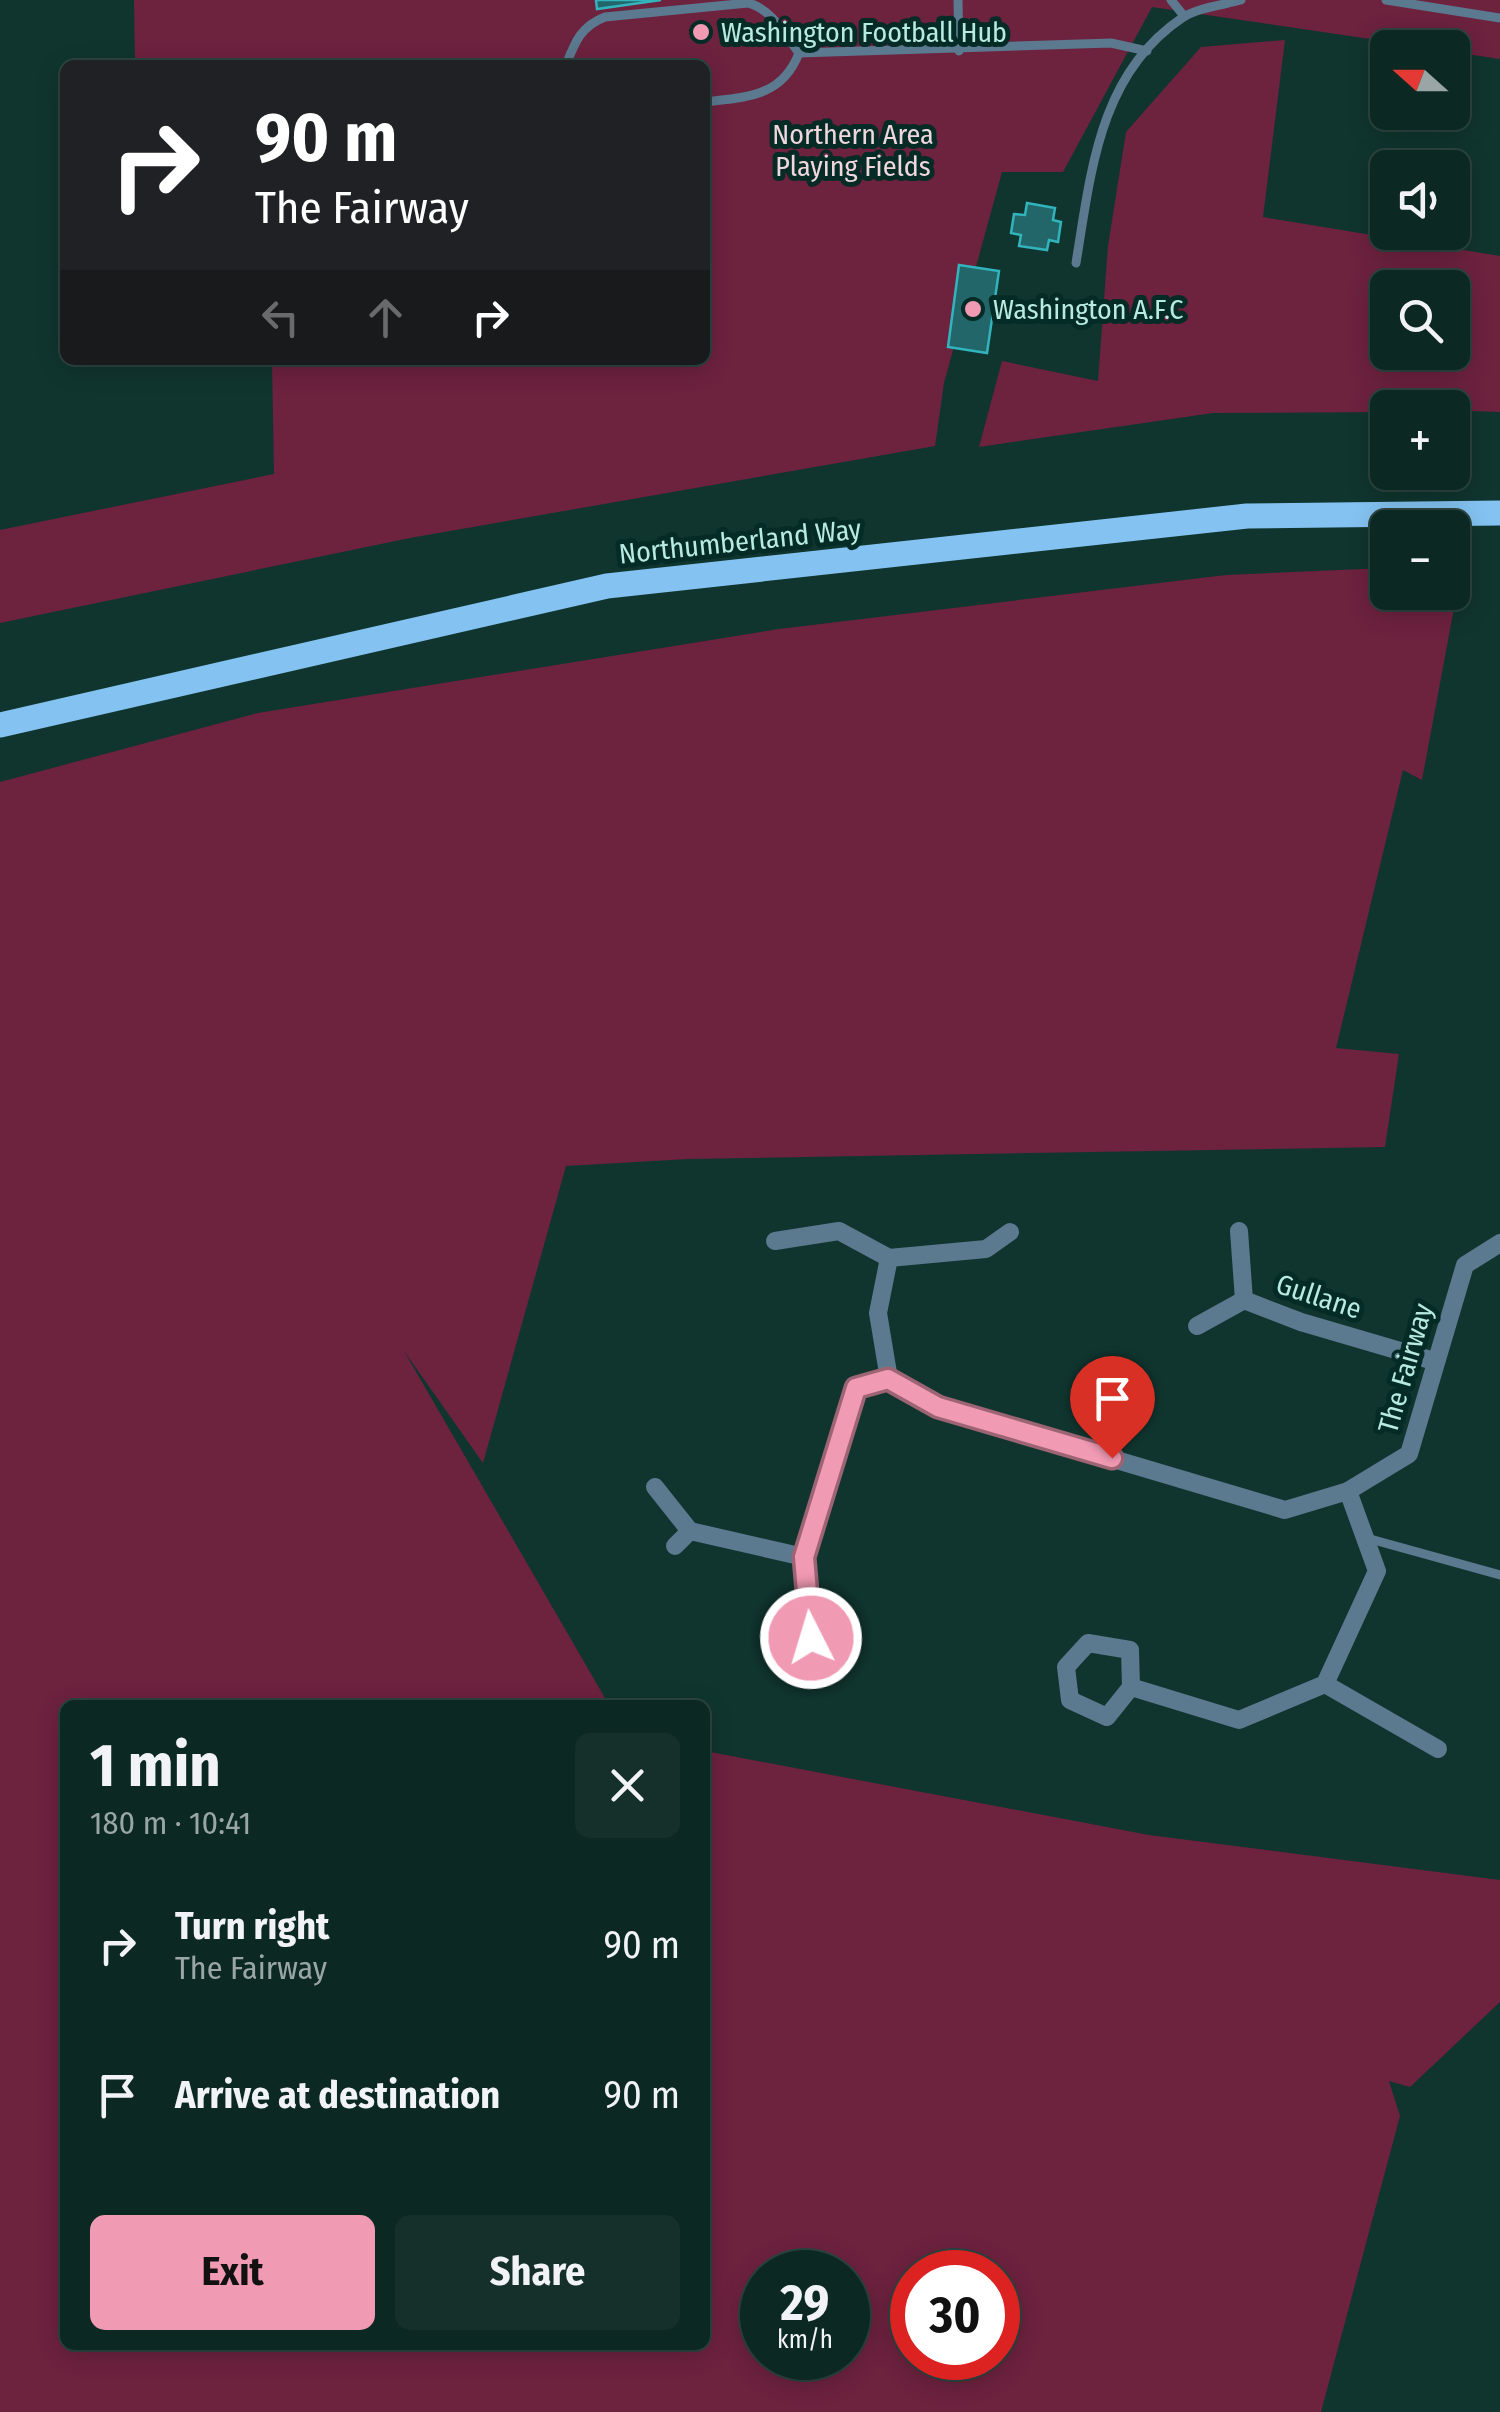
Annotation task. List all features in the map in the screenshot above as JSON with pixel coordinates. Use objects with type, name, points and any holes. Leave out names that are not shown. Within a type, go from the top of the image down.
[{"type":"main road","name":"Northumberland Way","points":[[0,725],[607,586],[1248,516],[1500,513]]},
{"type":"street","points":[[775,1241],[839,1231],[889,1258],[986,1249],[1010,1232]]},
{"type":"street","name":"Gullane","points":[[1238,1231],[1244,1300]]},
{"type":"street","name":"The Fairway","points":[[888,1379],[938,1407],[1285,1510],[1348,1491],[1409,1454],[1465,1265],[1500,1242]]},
{"type":"street","points":[[811,1638],[804,1557],[856,1388],[888,1379],[878,1313],[889,1258]]},
{"type":"street","name":"Gullane","points":[[1197,1326],[1244,1300]]},
{"type":"street","name":"Gullane","points":[[1244,1300],[1301,1322],[1434,1361]]},
{"type":"street","points":[[655,1487],[690,1531],[804,1557]]},
{"type":"street","points":[[1131,1687],[1239,1720],[1325,1684],[1377,1571],[1348,1491]]},
{"type":"street","points":[[675,1546],[690,1531]]},
{"type":"street","points":[[1088,1643],[1130,1650],[1131,1687],[1107,1717],[1070,1700],[1066,1667],[1088,1643]]},
{"type":"street","points":[[1325,1684],[1438,1749]]},
{"type":"lane","points":[[958,0],[959,51]]},
{"type":"lane","points":[[1171,0],[1184,16]]},
{"type":"lane","points":[[1076,263],[1096,138],[1130,68],[1184,16],[1241,0]]},
{"type":"lane","points":[[1386,0],[1500,18]]},
{"type":"lane","points":[[569,60],[588,24],[604,17],[748,3],[771,17],[798,53]]},
{"type":"lane","points":[[798,53],[959,51],[1111,43],[1147,51]]},
{"type":"lane","points":[[710,101],[768,93],[792,70],[798,53]]},
{"type":"lane","points":[[1364,1536],[1500,1574]]},
{"type":"green space","name":"Northern Area Playing Fields","points":[[134,0],[1500,0],[1500,59],[1470,55],[1470,30],[1370,30],[1370,39],[1152,7],[1063,172],[1002,172],[944,383],[935,446],[410,538],[0,623],[0,530],[274,474],[272,365],[710,365],[710,60],[135,60]]},
{"type":"green space","points":[[1285,40],[1263,217],[1370,235],[1370,250],[1464,250],[1500,256],[1500,412],[1470,411],[1470,390],[1370,390],[1370,412],[1213,413],[979,447],[1002,361],[1098,381],[1108,246],[1126,132],[1201,47]]},
{"type":"green space","points":[[1370,569],[1370,610],[1454,610],[1422,780],[1403,770],[1336,1048],[1399,1054],[1385,1147],[688,1159],[566,1166],[483,1463],[404,1351],[606,1700],[60,1700],[60,2350],[710,2350],[710,1752],[1149,1835],[1500,1880],[1500,2002],[1410,2087],[1389,2081],[1400,2116],[1321,2412],[0,2412],[0,782],[258,713],[779,629],[1226,575]]},
{"type":"building","name":"Washington Football Hub","points":[[596,0],[661,0],[597,9]]},
{"type":"building","points":[[1027,203],[1055,208],[1053,220],[1061,222],[1058,242],[1049,240],[1047,250],[1019,246],[1021,235],[1011,233],[1014,214],[1025,215]]},
{"type":"building","name":"Washington A.F.C","points":[[959,265],[999,271],[987,353],[948,347]]},
{"type":"place","name":"Washington Football Hub","points":[[701,32]]},
{"type":"place","name":"Washington A.F.C","points":[[973,309]]},
{"type":"route","points":[[811,1638],[804,1557],[856,1388],[888,1379],[938,1407],[1112,1458]]}]
